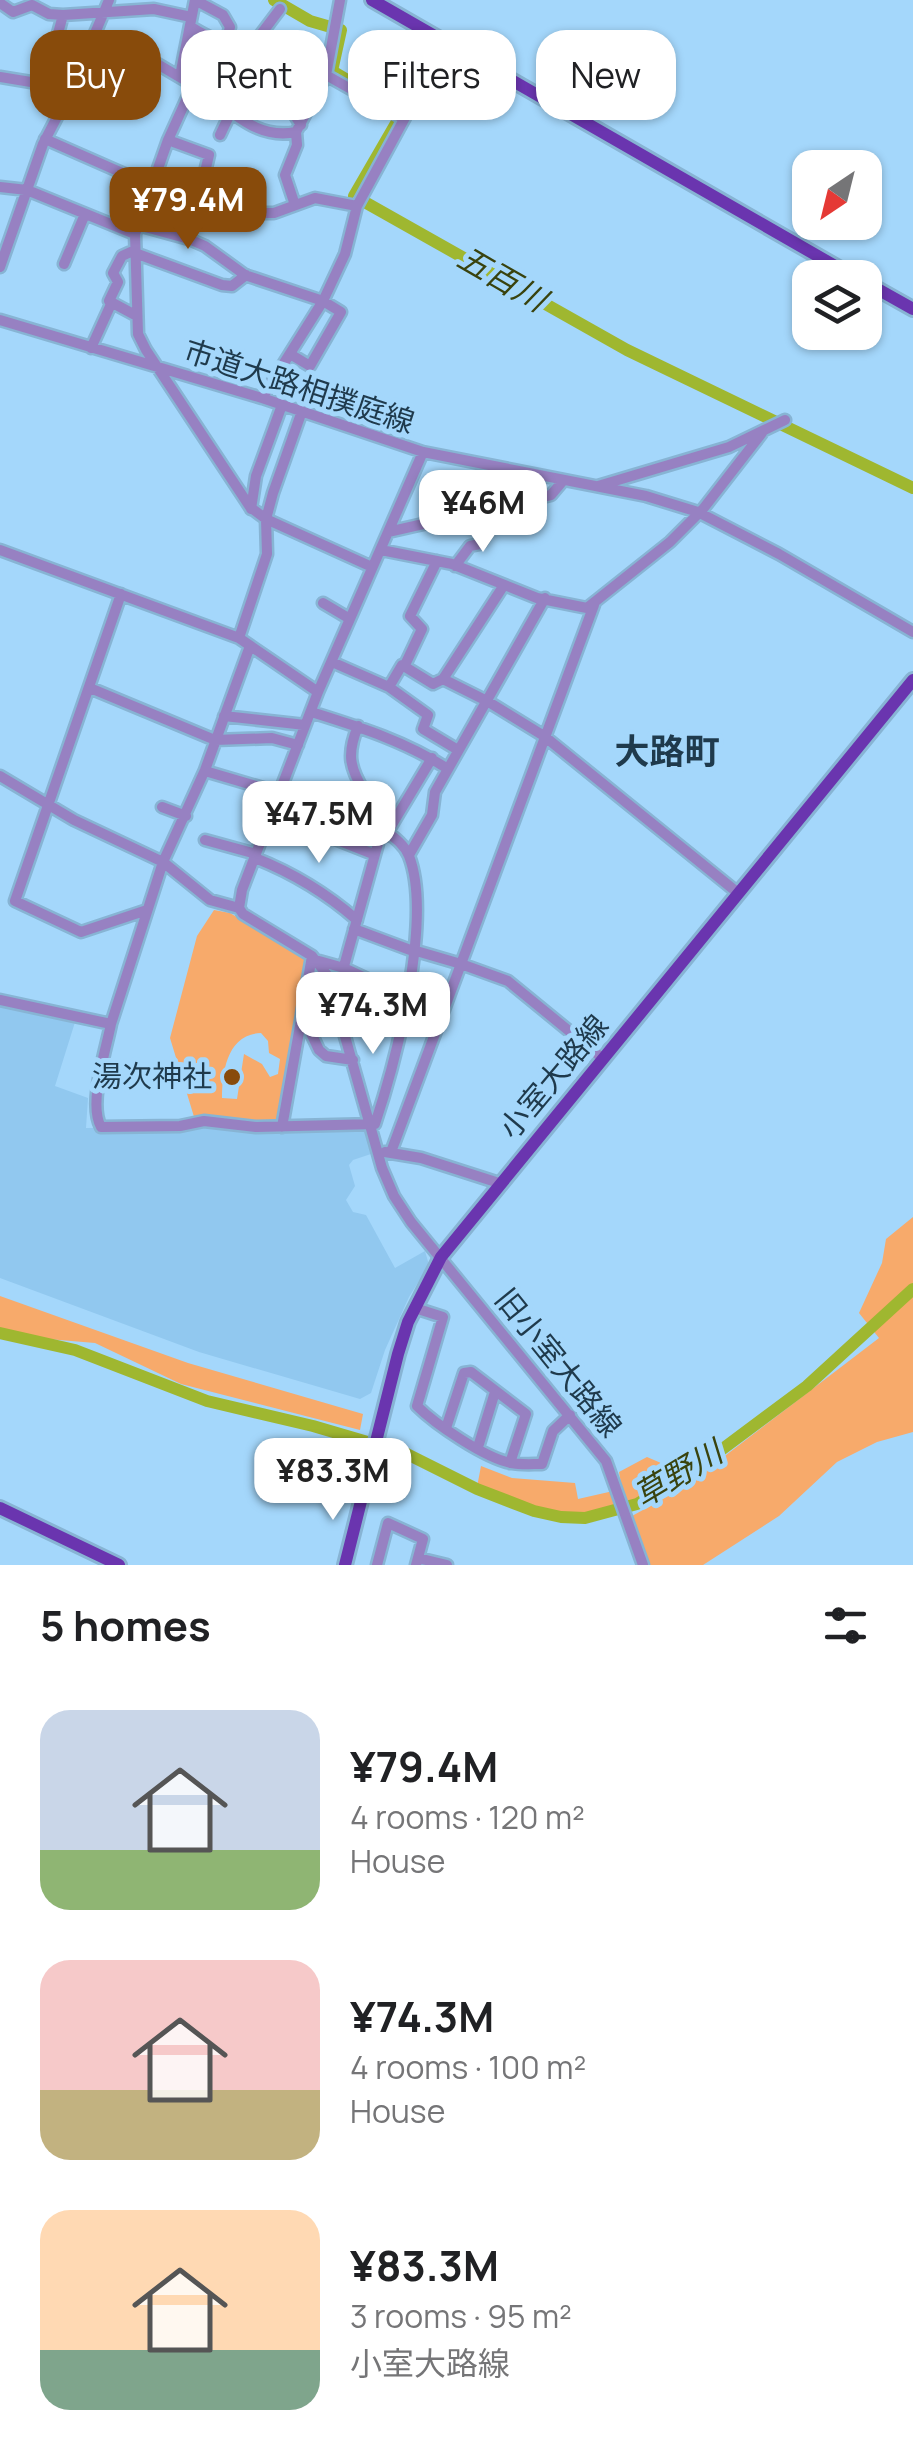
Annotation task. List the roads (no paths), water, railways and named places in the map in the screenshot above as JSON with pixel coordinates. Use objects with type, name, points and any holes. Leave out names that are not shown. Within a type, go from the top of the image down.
[{"type":"main road","points":[[372,0],[425,30]]},
{"type":"main road","points":[[516,82],[825,260]]},
{"type":"main road","points":[[882,291],[913,308]]},
{"type":"main road","name":"小室大路線","points":[[345,1565],[381,1416],[415,1308],[441,1256],[913,680]]},
{"type":"main road","points":[[0,1508],[119,1565]]},
{"type":"street","points":[[90,14],[94,0]]},
{"type":"street","points":[[96,30],[108,0]]},
{"type":"street","points":[[161,66],[180,76],[195,0],[223,15],[229,30]]},
{"type":"street","points":[[328,64],[340,0]]},
{"type":"street","points":[[0,3],[13,12],[33,2],[49,14],[63,15],[154,9],[191,21],[199,30]]},
{"type":"street","points":[[264,30],[280,9]]},
{"type":"street","points":[[59,30],[63,15]]},
{"type":"street","points":[[0,76],[30,82]]},
{"type":"street","points":[[181,111],[136,230],[138,334],[251,509],[372,567]]},
{"type":"street","points":[[0,267],[55,120]]},
{"type":"street","points":[[220,135],[228,120]]},
{"type":"street","points":[[244,120],[259,132],[284,135],[298,129]]},
{"type":"street","points":[[293,120],[298,129]]},
{"type":"street","points":[[295,205],[284,175],[297,146],[302,120]]},
{"type":"street","points":[[262,398],[323,301],[345,254],[359,202],[403,120]]},
{"type":"street","points":[[45,139],[152,186]]},
{"type":"street","points":[[168,140],[209,155],[189,239]]},
{"type":"street","points":[[0,187],[27,190],[136,230],[189,239],[246,275],[323,301],[341,312],[310,366],[290,354]]},
{"type":"street","points":[[202,188],[274,214],[325,198],[359,202]]},
{"type":"street","points":[[64,264],[86,214]]},
{"type":"street","points":[[137,316],[109,301],[118,282],[113,273],[122,256],[135,252],[232,286],[246,275]]},
{"type":"street","points":[[91,348],[112,302]]},
{"type":"street","name":"市道大路相撲庭線","points":[[0,320],[262,398],[423,452],[597,486],[698,512],[913,632]]},
{"type":"street","points":[[251,509],[256,476],[282,405]]},
{"type":"street","points":[[239,638],[267,554],[266,519],[302,411]]},
{"type":"street","points":[[597,486],[728,448],[780,423]]},
{"type":"street","points":[[381,550],[437,561],[545,598],[587,608],[670,542],[762,433]]},
{"type":"street","points":[[406,998],[315,958],[243,914],[240,908],[242,890],[318,692],[423,452]]},
{"type":"street","points":[[388,532],[551,495],[562,482]]},
{"type":"street","points":[[454,566],[470,546],[480,544],[506,505]]},
{"type":"street","points":[[0,550],[239,638],[318,692]]},
{"type":"street","points":[[404,667],[422,629],[410,616],[437,561]]},
{"type":"street","points":[[389,688],[402,665],[433,684],[443,679],[504,585]]},
{"type":"street","points":[[121,594],[15,901],[80,932],[146,910]]},
{"type":"street","points":[[409,854],[432,815],[435,792],[545,598]]},
{"type":"street","points":[[323,603],[350,619]]},
{"type":"street","points":[[499,1183],[421,1158],[385,1152],[461,964],[594,604]]},
{"type":"street","points":[[250,646],[204,772],[146,910],[99,1081],[96,1119],[100,1126],[180,1126],[204,1121],[282,1127],[375,1124],[406,998],[418,913],[409,854],[372,822],[362,804],[364,791],[351,770],[353,738],[358,726]]},
{"type":"street","points":[[332,662],[389,688],[428,715],[423,729],[458,750]]},
{"type":"street","points":[[443,679],[544,736],[738,893]]},
{"type":"street","points":[[90,688],[215,740],[272,738],[298,744]]},
{"type":"street","points":[[311,712],[358,726],[448,768]]},
{"type":"street","points":[[224,716],[306,725]]},
{"type":"street","points":[[336,996],[379,840],[432,758]]},
{"type":"street","points":[[204,772],[330,802]]},
{"type":"street","points":[[0,776],[74,820],[163,862],[210,900],[240,908]]},
{"type":"street","points":[[162,807],[186,816]]},
{"type":"street","points":[[272,814],[374,854]]},
{"type":"street","points":[[205,840],[285,870],[325,893],[356,924],[413,950],[508,981],[602,1058]]},
{"type":"street","points":[[282,1127],[315,958]]},
{"type":"street","name":"旧小室大路線","points":[[315,958],[336,996],[371,1126],[385,1152],[394,1196],[611,1472],[643,1565]]},
{"type":"street","points":[[0,1000],[112,1024]]},
{"type":"street","points":[[302,1014],[319,1050],[326,1056],[353,1060]]},
{"type":"street","points":[[415,1308],[444,1317],[417,1406],[430,1420],[491,1456],[510,1463],[542,1464],[553,1431],[570,1415]]},
{"type":"street","points":[[446,1428],[464,1373],[471,1372],[526,1414],[510,1463]]},
{"type":"street","points":[[478,1447],[494,1392]]},
{"type":"street","points":[[376,1565],[388,1523],[423,1539],[417,1561],[447,1565]]},
{"type":"waterway","name":"五百川","points":[[274,0],[310,21],[341,30],[332,71],[402,113],[354,196],[627,350],[913,488]]},
{"type":"waterway","name":"草野川","points":[[0,1333],[75,1350],[207,1401],[405,1453],[477,1489],[534,1511],[585,1518],[637,1504],[701,1465],[807,1386],[913,1289]]},
{"type":"place","name":"湯次神社","points":[[232,1077]]},
{"type":"district","name":"大路町","points":[[667,752]]}]
